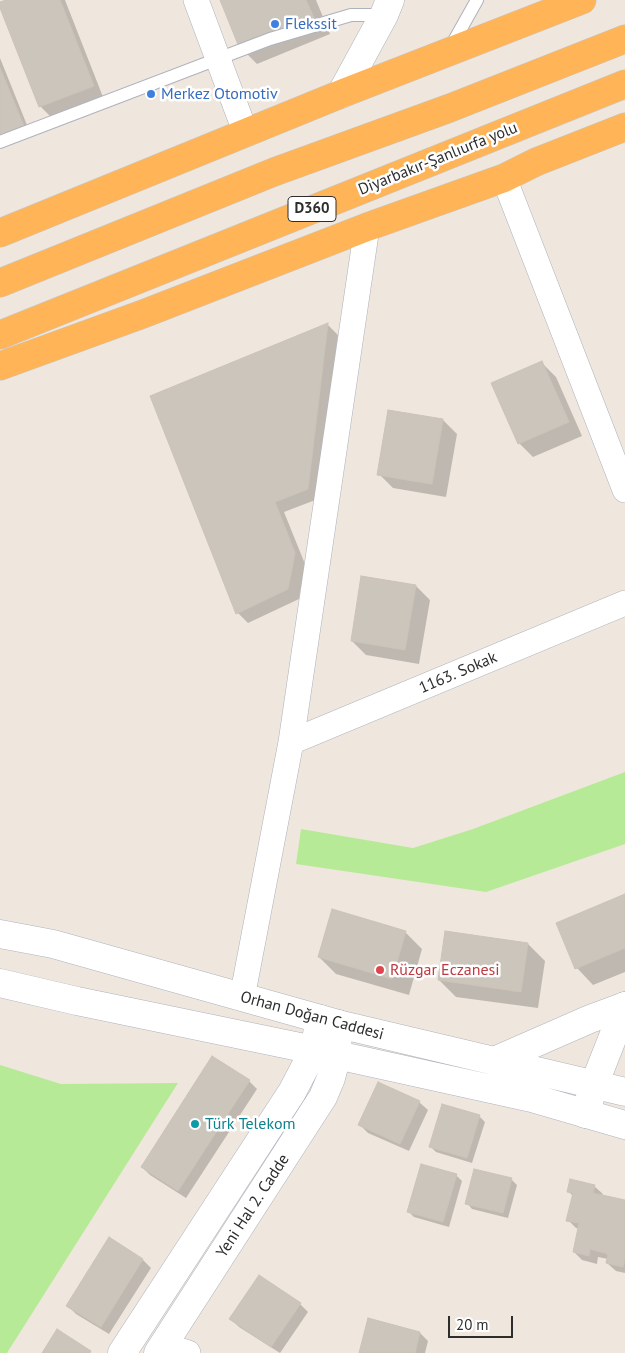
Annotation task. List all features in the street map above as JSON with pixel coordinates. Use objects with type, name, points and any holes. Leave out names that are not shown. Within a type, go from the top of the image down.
[{"type":"highway","points":[[0,233],[342,94],[582,0]]},
{"type":"highway","points":[[0,283],[274,172],[450,108],[625,38]]},
{"type":"highway","name":"Diyarbakır-Şanlıurfa yolu","points":[[0,335],[625,84]]},
{"type":"highway","points":[[0,366],[143,314],[367,227],[504,178],[536,162],[625,127]]},
{"type":"main road","points":[[342,94],[387,8]]},
{"type":"main road","name":"Orhan Doğan Caddesi","points":[[0,934],[53,944],[329,1021],[625,1092]]},
{"type":"main road","name":"Orhan Doğan Caddesi","points":[[0,983],[532,1098],[619,1123]]},
{"type":"main road","points":[[494,1061],[581,1022],[625,1006]]},
{"type":"main road","points":[[585,1114],[594,1085],[625,1006]]},
{"type":"main road","points":[[122,1353],[292,1092],[325,1052],[329,1021]]},
{"type":"main road","name":"Yeni Hal 2. Cadde","points":[[170,1350],[323,1097],[331,1078],[325,1052]]},
{"type":"main road","points":[[619,1123],[625,1092]]},
{"type":"street","points":[[196,0],[246,134]]},
{"type":"street","points":[[504,178],[625,490]]},
{"type":"street","points":[[242,998],[290,742],[367,227]]},
{"type":"street","name":"1163. Sokak","points":[[290,742],[625,603]]},
{"type":"lane","points":[[447,53],[477,0]]},
{"type":"lane","points":[[0,142],[270,39],[351,15],[387,8]]},
{"type":"green space","points":[[625,772],[625,844],[486,892],[296,864],[301,829],[413,848],[473,829]]},
{"type":"green space","points":[[0,1065],[61,1084],[178,1083],[7,1353],[0,1353]]},
{"type":"building","points":[[6,0],[60,0],[94,86],[39,107],[0,8],[0,2]]},
{"type":"building","points":[[220,0],[306,0],[314,18],[239,47]]},
{"type":"building","points":[[0,68],[24,126],[0,136]]},
{"type":"building","points":[[328,323],[308,489],[275,502],[295,553],[288,589],[236,614],[150,396]]},
{"type":"building","points":[[542,361],[569,422],[518,444],[491,383]]},
{"type":"building","points":[[388,410],[443,419],[432,484],[377,475]]},
{"type":"building","points":[[361,576],[416,585],[405,650],[351,641]]},
{"type":"building","points":[[625,894],[625,948],[575,969],[556,923]]},
{"type":"building","points":[[332,909],[406,931],[392,979],[318,957]]},
{"type":"building","points":[[445,931],[528,943],[521,992],[438,980]]},
{"type":"building","name":"Türk Telekom","points":[[212,1056],[250,1080],[178,1191],[141,1167]]},
{"type":"building","points":[[378,1082],[420,1101],[400,1144],[358,1125]]},
{"type":"building","points":[[442,1104],[480,1115],[467,1158],[429,1147]]},
{"type":"building","points":[[421,1164],[457,1174],[443,1222],[407,1212]]},
{"type":"building","points":[[474,1169],[512,1178],[503,1213],[465,1204]]},
{"type":"building","points":[[570,1179],[595,1185],[593,1193],[625,1200],[625,1257],[623,1267],[606,1263],[608,1254],[590,1249],[589,1256],[573,1252],[579,1223],[566,1221],[573,1193],[567,1192]]},
{"type":"building","points":[[109,1237],[143,1259],[101,1327],[66,1306]]},
{"type":"building","points":[[259,1275],[301,1303],[271,1347],[229,1319]]},
{"type":"building","points":[[368,1318],[420,1332],[415,1353],[359,1353]]},
{"type":"building","points":[[57,1329],[91,1351],[90,1353],[42,1353]]},
{"type":"place","name":"Flekssit","points":[[275,24]]},
{"type":"place","name":"Merkez Otomotiv","points":[[151,94]]},
{"type":"place","name":"Rüzgar Eczanesi","points":[[380,970]]},
{"type":"place","name":"Türk Telekom","points":[[195,1124]]}]
